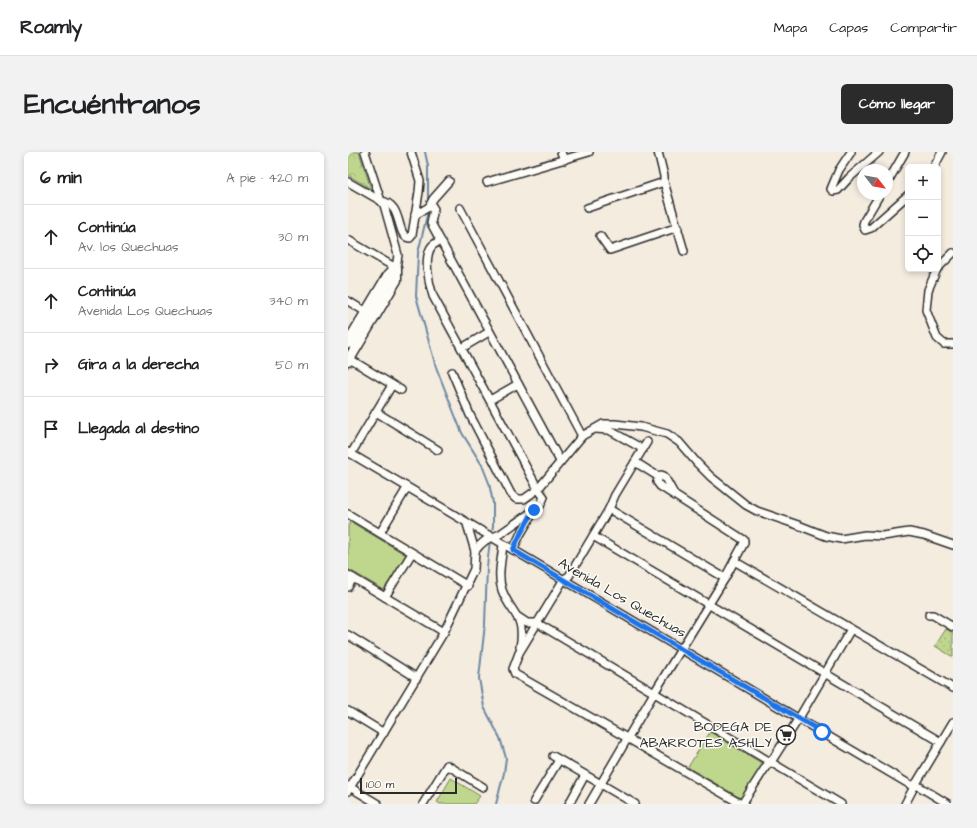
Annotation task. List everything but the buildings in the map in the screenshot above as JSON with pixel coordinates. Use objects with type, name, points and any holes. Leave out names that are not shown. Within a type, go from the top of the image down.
[{"type":"street","points":[[365,152],[381,201],[384,205],[398,255],[396,280],[348,360],[401,390]]},
{"type":"street","points":[[348,182],[381,201],[386,202],[394,208],[399,219],[403,235],[406,238],[410,238],[412,235],[420,181],[411,152]]},
{"type":"street","points":[[561,152],[564,160]]},
{"type":"street","points":[[487,182],[589,152]]},
{"type":"street","points":[[658,152],[664,182],[684,251]]},
{"type":"street","points":[[851,152],[834,181],[831,189],[833,191],[838,190],[849,178],[879,152]]},
{"type":"street","points":[[893,172],[904,152]]},
{"type":"street","points":[[936,164],[942,152]]},
{"type":"street","points":[[415,215],[429,207],[433,198],[449,181]]},
{"type":"street","points":[[587,208],[664,182]]},
{"type":"street","points":[[876,200],[864,221],[863,225],[866,230],[871,228],[905,198]]},
{"type":"street","points":[[429,207],[432,206],[434,209],[431,223],[560,462]]},
{"type":"street","points":[[460,208],[582,436]]},
{"type":"street","points":[[600,236],[610,250],[678,227]]},
{"type":"street","points":[[348,240],[396,268]]},
{"type":"street","points":[[440,240],[429,252],[429,283],[433,296],[538,489],[544,497],[540,506],[500,534],[480,545],[475,551]]},
{"type":"street","points":[[941,265],[953,253]]},
{"type":"street","points":[[348,343],[388,276],[396,268]]},
{"type":"street","points":[[936,272],[928,290],[926,310],[937,338],[944,344],[953,344]]},
{"type":"street","points":[[348,301],[366,312]]},
{"type":"street","points":[[462,348],[489,332]]},
{"type":"street","points":[[452,372],[470,415],[514,498],[519,500],[524,499],[538,489],[582,436],[603,424],[615,424],[655,430],[666,434],[679,442],[706,472],[746,505],[757,511],[798,524],[826,536],[841,539],[864,535],[883,536],[909,532],[924,534],[953,545]]},
{"type":"street","points":[[349,453],[376,412],[392,384]]},
{"type":"street","points":[[490,400],[518,384]]},
{"type":"street","points":[[376,412],[438,450]]},
{"type":"street","points":[[595,429],[609,430],[643,449]]},
{"type":"street","points":[[647,442],[569,576],[564,579],[519,653],[513,669],[515,674],[742,804],[799,718],[851,629]]},
{"type":"street","name":"Avenida Los Quechuas","points":[[349,453],[491,538],[564,579],[948,804]]},
{"type":"street","points":[[589,804],[681,648],[725,578],[744,543],[744,540],[677,497],[666,478],[662,475],[659,477],[635,462]]},
{"type":"street","points":[[380,533],[407,488]]},
{"type":"street","points":[[609,509],[725,578]]},
{"type":"street","points":[[513,550],[534,510]]},
{"type":"street","points":[[348,514],[468,586]]},
{"type":"street","points":[[378,804],[349,788],[417,678],[444,632],[468,586],[474,569],[475,551],[468,524]]},
{"type":"street","points":[[593,536],[941,742]]},
{"type":"street","points":[[503,544],[500,574],[502,590],[510,606],[518,617],[522,628],[519,653]]},
{"type":"street","points":[[385,597],[412,552]]},
{"type":"street","points":[[734,561],[953,688]]},
{"type":"street","points":[[348,587],[351,576],[444,632]]},
{"type":"street","points":[[929,615],[933,615],[953,627]]},
{"type":"street","points":[[518,617],[527,623],[537,623],[841,804]]},
{"type":"street","points":[[348,635],[417,678]]},
{"type":"street","points":[[348,711],[384,733]]},
{"type":"street","points":[[906,804],[915,785],[953,722]]},
{"type":"street","points":[[534,801],[556,758],[635,804]]},
{"type":"street","points":[[423,804],[447,765],[483,787]]},
{"type":"street","points":[[569,804],[585,775]]},
{"type":"street","points":[[948,804],[953,798]]},
{"type":"green space","points":[[348,152],[359,152],[371,189],[348,175]]},
{"type":"green space","points":[[351,522],[406,555],[384,590],[348,569],[348,526]]},
{"type":"green space","points":[[946,629],[953,633],[953,657],[935,646]]},
{"type":"green space","points":[[710,732],[763,764],[742,799],[688,767]]},
{"type":"green space","points":[[451,778],[480,796],[474,804],[440,804],[437,802]]},
{"type":"waterway","points":[[425,152],[428,166],[428,202]]},
{"type":"waterway","points":[[428,211],[418,253],[416,296],[436,367],[462,433],[482,465],[489,483],[493,503],[492,534]]},
{"type":"waterway","points":[[490,540],[487,567],[485,624],[479,678],[484,707],[500,738],[506,758],[504,773],[496,804]]},
{"type":"place","name":"BODEGA DE ABARROTES ASHLY","points":[[786,735]]},
{"type":"route","points":[[534,510],[513,550],[822,732]]}]
